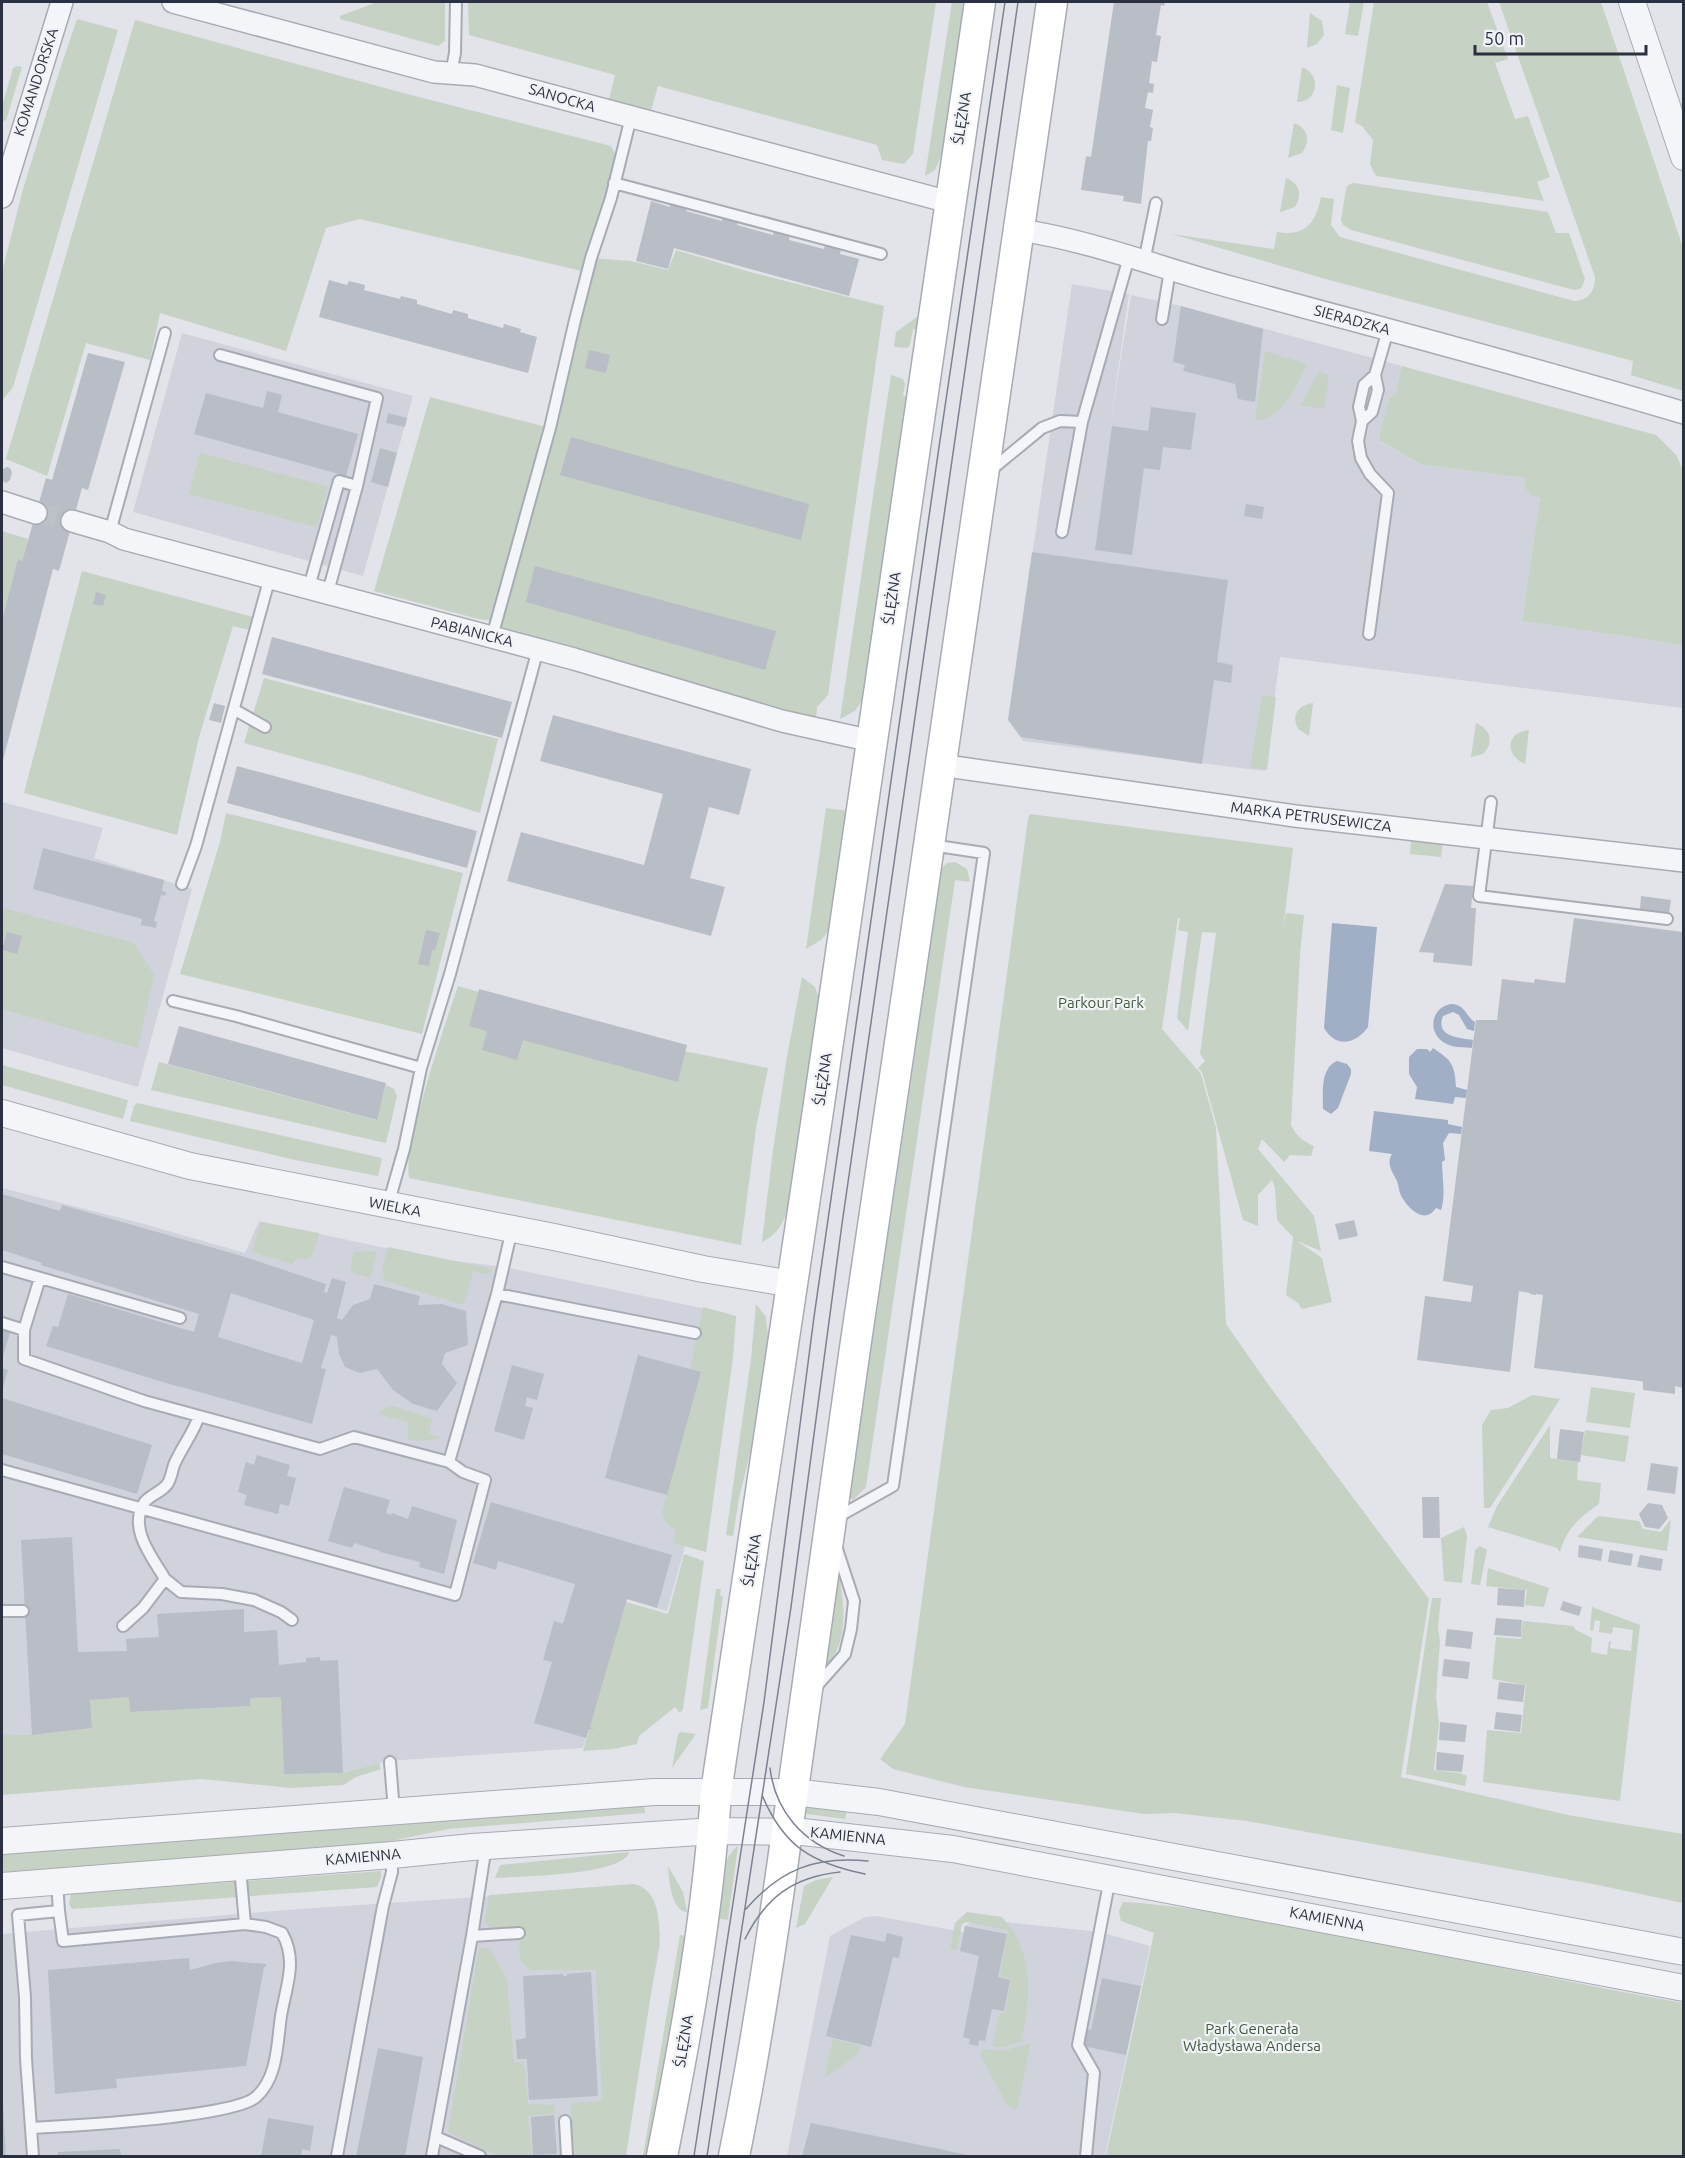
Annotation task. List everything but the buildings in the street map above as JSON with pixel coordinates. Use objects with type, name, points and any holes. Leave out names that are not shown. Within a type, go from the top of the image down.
[{"type":"main road","name":"ŚLĘŻNA","points":[[662,2157],[681,2060],[714,1831],[716,1792],[793,1284],[949,202],[980,2]]},
{"type":"main road","points":[[734,2157],[766,1985],[928,844],[1052,2]]},
{"type":"street","name":"KOMANDORSKA","points":[[2,197],[62,2]]},
{"type":"street","name":"SANOCKA","points":[[173,2],[434,72],[475,75],[949,202]]},
{"type":"street","points":[[1632,2],[1683,157]]},
{"type":"street","name":"SIERADZKA","points":[[1020,230],[1079,243],[1683,413]]},
{"type":"street","points":[[2,502],[36,513]]},
{"type":"street","name":"PABIANICKA","points":[[72,521],[110,532],[124,539],[538,649],[782,721],[872,741]]},
{"type":"street","name":"MARKA PETRUSEWICZA","points":[[940,765],[1295,816],[1683,861]]},
{"type":"street","name":"WIELKA","points":[[2,1113],[190,1166],[513,1229],[703,1269],[793,1284]]},
{"type":"street","points":[[2,1840],[654,1792],[793,1792],[879,1802],[1683,1952]]},
{"type":"street","name":"KAMIENNA","points":[[2,1886],[486,1846],[714,1831],[787,1831],[855,1836],[953,1849],[1683,1988]]},
{"type":"lane","points":[[451,73],[455,53],[456,2]]},
{"type":"lane","points":[[492,637],[550,428],[587,273],[631,117]]},
{"type":"lane","points":[[614,183],[881,254]]},
{"type":"lane","points":[[1062,532],[1082,422],[1156,203]]},
{"type":"lane","points":[[1162,319],[1170,270]]},
{"type":"lane","points":[[1369,634],[1388,493],[1370,474],[1361,458],[1358,441],[1362,421],[1372,412],[1374,405],[1378,390],[1375,375],[1388,330]]},
{"type":"lane","points":[[110,532],[165,333]]},
{"type":"lane","points":[[220,355],[377,398],[357,486],[319,590]]},
{"type":"lane","points":[[984,476],[1042,428],[1060,421],[1082,422]]},
{"type":"lane","points":[[319,590],[339,481],[357,486]]},
{"type":"lane","points":[[182,884],[196,846],[235,710],[270,577]]},
{"type":"lane","points":[[388,1206],[404,1149],[421,1068],[452,967],[538,649]]},
{"type":"lane","points":[[235,710],[266,727]]},
{"type":"lane","points":[[1491,802],[1479,896],[1667,919]]},
{"type":"lane","points":[[831,1519],[893,1486],[895,1474],[984,854],[928,844]]},
{"type":"lane","points":[[173,1000],[421,1068]]},
{"type":"lane","points":[[449,1462],[513,1229]]},
{"type":"lane","points":[[2,1267],[180,1318]]},
{"type":"lane","points":[[2,1470],[455,1595],[485,1480],[464,1472],[449,1462],[354,1437],[320,1449],[144,1401],[24,1359],[24,1330],[40,1278]]},
{"type":"lane","points":[[497,1294],[695,1333]]},
{"type":"lane","points":[[2,1323],[24,1330]]},
{"type":"lane","points":[[199,1416],[175,1464],[168,1484],[145,1501],[141,1509],[139,1526],[142,1539],[165,1579],[181,1592],[222,1594],[254,1600],[281,1612],[292,1620]]},
{"type":"lane","points":[[123,1626],[143,1608],[165,1579]]},
{"type":"lane","points":[[2,1611],[23,1611]]},
{"type":"lane","points":[[390,1762],[394,1811]]},
{"type":"lane","points":[[432,2157],[486,1846]]},
{"type":"lane","points":[[336,2157],[383,1906],[390,1883],[392,1855]]},
{"type":"lane","points":[[240,1866],[245,1924]]},
{"type":"lane","points":[[1086,2157],[1094,2073],[1078,2045],[1110,1878]]},
{"type":"lane","points":[[32,2128],[201,2113],[248,2103],[257,2096],[271,2077],[291,1965],[289,1946],[282,1932],[245,1924],[63,1941],[57,1881]]},
{"type":"lane","points":[[33,2157],[26,2059],[25,1997],[18,1915],[59,1911]]},
{"type":"lane","points":[[472,1936],[519,1933]]},
{"type":"lane","points":[[565,2121],[567,2157]]},
{"type":"lane","points":[[436,2137],[480,2157]]},
{"type":"shaded area","points":[[1072,284],[1129,294],[1110,426],[1131,295],[1181,306],[1402,366],[1395,394],[1389,398],[1380,441],[1420,464],[1525,478],[1524,487],[1532,496],[1540,498],[1522,621],[1683,645],[1683,708],[1280,657],[1265,771],[1023,741],[1008,720]]},
{"type":"shaded area","points":[[182,333],[413,396],[363,576],[133,512]]},
{"type":"shaded area","points":[[2,802],[103,828],[94,858],[192,889],[138,1087],[2,1048]]},
{"type":"shaded area","points":[[2,1188],[144,1224],[245,1253],[259,1221],[432,1258],[504,1267],[726,1313],[689,1532],[667,1611],[627,1599],[583,1748],[387,1761],[343,1773],[284,1774],[280,1697],[250,1706],[130,1712],[129,1697],[90,1700],[92,1728],[32,1735],[2,1734]]},
{"type":"shaded area","points":[[616,1888],[657,1913],[660,1945],[621,2156],[2,2156],[2,1934],[299,1909]]},
{"type":"shaded area","points":[[876,1916],[963,1932],[965,1926],[975,1919],[1100,1932],[1150,1946],[1105,2156],[787,2156],[830,1936],[865,1917]]},
{"type":"green space","points":[[377,2],[445,2],[445,41],[438,46],[340,19],[340,16]]},
{"type":"green space","points":[[468,2],[936,2],[913,154],[904,164],[882,160],[877,145],[658,86],[651,111],[609,99],[615,75],[469,35]]},
{"type":"green space","points":[[952,2],[964,2],[942,154],[935,170],[925,176]]},
{"type":"green space","points":[[1350,2],[1364,2],[1358,36],[1345,34]]},
{"type":"green space","points":[[1374,2],[1487,2],[1508,59],[1495,63],[1515,119],[1528,116],[1550,177],[1537,182],[1544,201],[1377,176],[1374,173],[1370,164],[1373,140],[1362,126],[1355,123]]},
{"type":"green space","points":[[1499,2],[1601,2],[1683,248],[1683,391],[1631,375],[1633,361],[1322,278],[1172,234],[1274,249],[1277,232],[1295,232],[1308,226],[1316,214],[1321,197],[1334,199],[1331,225],[1340,237],[1574,301],[1587,297],[1594,287],[1595,277]]},
{"type":"green space","points":[[1310,13],[1322,21],[1324,35],[1317,44],[1307,48]]},
{"type":"green space","points":[[77,19],[118,30],[13,387],[2,401],[2,272],[23,189]]},
{"type":"green space","points":[[135,20],[407,94],[611,146],[616,156],[586,272],[360,219],[326,228],[286,351],[160,313],[150,360],[86,343],[47,476],[6,459]]},
{"type":"green space","points":[[22,67],[6,121],[2,120],[2,106],[13,68]]},
{"type":"green space","points":[[1302,67],[1313,76],[1315,88],[1309,98],[1297,102]]},
{"type":"green space","points":[[1337,85],[1350,88],[1343,133],[1331,130]]},
{"type":"green space","points":[[1294,123],[1299,125],[1307,135],[1307,144],[1302,153],[1288,158]]},
{"type":"green space","points":[[1286,178],[1297,186],[1299,198],[1295,207],[1280,212]]},
{"type":"green space","points":[[1354,183],[1548,212],[1556,233],[1569,233],[1585,279],[1582,287],[1574,290],[1351,230],[1343,225],[1341,220],[1346,189],[1348,185]]},
{"type":"green space","points":[[676,250],[750,272],[884,306],[828,695],[817,707],[816,718],[510,631],[488,620],[374,591],[430,397],[550,428],[591,258],[631,261],[668,270]]},
{"type":"green space","points":[[921,314],[919,329],[913,329],[910,345],[907,348],[894,347],[896,332]]},
{"type":"green space","points":[[1265,351],[1307,364],[1288,400],[1281,408],[1274,414],[1255,420]]},
{"type":"green space","points":[[1402,366],[1656,435],[1677,456],[1684,474],[1683,645],[1522,621],[1540,498],[1532,496],[1524,487],[1525,478],[1420,464],[1379,440],[1389,398],[1395,394]]},
{"type":"green space","points":[[1319,371],[1329,375],[1324,409],[1301,405]]},
{"type":"green space","points":[[891,375],[903,379],[905,384],[903,396],[908,397],[863,699],[855,711],[840,719]]},
{"type":"green space","points":[[200,453],[328,486],[317,527],[189,494]]},
{"type":"green space","points":[[2,531],[28,539],[22,561],[18,560],[2,621]]},
{"type":"green space","points":[[82,571],[253,617],[249,630],[233,626],[199,737],[177,835],[24,793]]},
{"type":"green space","points":[[264,678],[498,739],[480,813],[360,775],[244,743]]},
{"type":"green space","points":[[1262,696],[1276,697],[1267,770],[1250,767]]},
{"type":"green space","points":[[1313,703],[1309,736],[1298,729],[1295,719],[1300,708]]},
{"type":"green space","points":[[1476,723],[1488,732],[1490,740],[1483,754],[1471,757]]},
{"type":"green space","points":[[1529,730],[1525,764],[1514,755],[1510,744],[1516,735]]},
{"type":"green space","points":[[826,808],[847,811],[830,929],[821,940],[806,949]]},
{"type":"green space","points":[[226,813],[463,873],[422,1034],[180,974],[220,842]]},
{"type":"green space","name":"Parkour Park","points":[[1030,814],[1293,848],[1283,930],[1286,913],[1304,915],[1291,1125],[1301,1138],[1314,1146],[1311,1156],[1290,1155],[1284,1162],[1262,1139],[1258,1149],[1314,1216],[1321,1251],[1297,1241],[1322,1258],[1332,1302],[1302,1309],[1298,1303],[1286,1295],[1293,1237],[1277,1220],[1275,1188],[1272,1180],[1258,1195],[1258,1226],[1243,1220],[1202,1072],[1198,1068],[1205,1061],[1200,1054],[1216,933],[1202,932],[1188,1031],[1177,1018],[1188,932],[1178,930],[1180,918],[1178,918],[1162,1029],[1201,1074],[1216,1128],[1226,1324],[1268,1384],[1429,1599],[1401,1777],[1573,1816],[1683,1834],[1683,1903],[1593,1884],[1247,1821],[1174,1813],[1144,1814],[964,1787],[893,1769],[880,1759],[905,1724]]},
{"type":"green space","points":[[1416,839],[1443,842],[1441,857],[1410,854],[1411,842]]},
{"type":"green space","points":[[955,862],[967,869],[970,882],[955,880],[866,1487],[853,1500],[850,1498],[850,1492],[913,1068],[938,872],[947,863]]},
{"type":"green space","points":[[3,908],[134,943],[154,975],[138,1048],[2,1009]]},
{"type":"green space","points":[[802,977],[815,987],[820,1001],[813,1035],[789,1205],[780,1226],[773,1235],[762,1242],[787,1056]]},
{"type":"green space","points":[[458,986],[679,1050],[768,1068],[756,1128],[741,1245],[409,1178],[409,1154],[414,1130]]},
{"type":"green space","points":[[159,1062],[376,1120],[386,1085],[394,1089],[397,1096],[386,1143],[151,1090]]},
{"type":"green space","points":[[2,1065],[128,1100],[123,1119],[2,1085]]},
{"type":"green space","points":[[137,1103],[382,1158],[378,1176],[295,1160],[130,1121]]},
{"type":"green space","points":[[261,1222],[319,1233],[312,1256],[305,1259],[299,1258],[292,1264],[252,1252]]},
{"type":"green space","points":[[388,1247],[492,1269],[491,1273],[484,1274],[473,1271],[464,1305],[385,1281],[382,1269]]},
{"type":"green space","points":[[354,1252],[377,1252],[370,1278],[350,1272]]},
{"type":"green space","points":[[756,1304],[766,1317],[767,1360],[762,1404],[739,1498],[733,1536],[726,1535],[751,1359]]},
{"type":"green space","points":[[703,1307],[736,1316],[733,1358],[706,1552],[673,1543],[676,1529],[666,1523],[662,1511],[701,1372],[690,1369]]},
{"type":"green space","points":[[1591,1387],[1635,1393],[1630,1428],[1586,1422]]},
{"type":"green space","points":[[1532,1395],[1560,1399],[1490,1508],[1484,1508],[1482,1425],[1491,1410],[1508,1408]]},
{"type":"green space","points":[[393,1406],[432,1419],[429,1434],[438,1436],[439,1439],[417,1441],[408,1439],[408,1422],[378,1414],[385,1408]]},
{"type":"green space","points":[[1550,1425],[1550,1458],[1578,1462],[1577,1480],[1601,1483],[1599,1504],[1575,1524],[1566,1536],[1560,1552],[1557,1548],[1488,1527],[1497,1506]]},
{"type":"green space","points":[[1585,1430],[1629,1436],[1625,1462],[1581,1455]]},
{"type":"green space","points":[[1598,1516],[1639,1521],[1643,1529],[1661,1532],[1671,1519],[1667,1551],[1577,1537]]},
{"type":"green space","points":[[1464,1527],[1467,1536],[1462,1583],[1444,1581],[1441,1538]]},
{"type":"green space","points":[[1480,1546],[1487,1550],[1480,1585],[1471,1584],[1475,1550]]},
{"type":"green space","points":[[684,1554],[704,1561],[683,1709],[680,1713],[675,1707],[639,1736],[637,1744],[613,1749],[583,1751],[626,1602],[668,1614]]},
{"type":"green space","points":[[1488,1568],[1549,1588],[1544,1607],[1525,1605],[1527,1590],[1486,1586]]},
{"type":"green space","points":[[837,1575],[839,1575],[843,1600],[843,1625],[838,1648],[824,1670]]},
{"type":"green space","points":[[716,1589],[721,1589],[720,1596],[723,1596],[708,1708],[700,1710]]},
{"type":"green space","points":[[1432,1598],[1441,1598],[1436,1697],[1439,1723],[1434,1770],[1467,1776],[1465,1786],[1406,1774]]},
{"type":"green space","points":[[1592,1607],[1640,1625],[1620,1801],[1483,1782],[1487,1730],[1521,1733],[1526,1685],[1492,1679],[1496,1637],[1521,1639],[1523,1621],[1573,1626],[1592,1638],[1591,1652],[1607,1655],[1609,1641],[1611,1641],[1610,1648],[1631,1651],[1633,1630],[1613,1627],[1612,1634],[1599,1632],[1600,1621],[1595,1620],[1593,1631],[1590,1630]]},
{"type":"green space","points":[[129,1697],[131,1712],[249,1706],[250,1698],[281,1697],[284,1774],[343,1773],[379,1763],[381,1769],[356,1777],[343,1785],[291,1788],[202,1779],[2,1795],[2,1734],[32,1735],[92,1728],[90,1700]]},
{"type":"green space","points":[[681,1732],[696,1734],[672,1768],[678,1734]]},
{"type":"green space","points":[[644,1805],[645,1813],[448,1829],[378,1844],[2,1872],[2,1854]]},
{"type":"green space","points":[[808,1807],[847,1810],[845,1819],[807,1814],[805,1812]]},
{"type":"green space","points":[[738,1846],[728,1920],[713,1918],[726,1860]]},
{"type":"green space","points":[[629,1852],[623,1860],[590,1870],[495,1878],[500,1865]]},
{"type":"green space","points":[[668,1866],[683,1892],[687,1912],[677,1906],[674,1900]]},
{"type":"green space","points":[[381,1871],[377,1887],[72,1909],[69,1904],[71,1894]]},
{"type":"green space","points":[[833,1877],[805,1924],[796,1928],[804,1886],[816,1880]]},
{"type":"green space","points":[[634,1884],[642,1887],[652,1898],[657,1912],[660,1935],[626,2156],[573,2156],[571,2103],[602,2101],[596,1970],[530,1970],[520,1960],[519,1932],[496,1933],[485,1922],[489,1895]]},
{"type":"green space","name":"Park Generała Władysława Andersa","points":[[1123,1902],[1198,1910],[1272,1922],[1683,2003],[1683,2156],[1106,2156],[1154,1933],[1121,1921],[1119,1911]]},
{"type":"green space","points":[[967,1912],[1002,1917],[1013,1931],[1020,1946],[1028,1976],[1027,2009],[1021,2042],[1002,2047],[992,2046],[1000,2013],[1005,2014],[1011,1979],[1000,1976],[1008,1930],[967,1922],[962,1924],[957,1950],[950,1949],[955,1923]]},
{"type":"green space","points":[[680,1935],[687,1936],[680,1965],[677,1996],[647,2156],[643,2156]]},
{"type":"green space","points":[[479,1948],[490,1949],[507,1980],[514,2063],[524,2062],[528,2104],[555,2105],[555,2113],[528,2116],[532,2156],[498,2156],[448,2132]]},
{"type":"green space","points":[[833,2039],[861,2046],[859,2053],[825,2076]]},
{"type":"green space","points":[[1031,2043],[1017,2109],[1008,2106],[981,2057],[983,2049],[1004,2051]]},
{"type":"water","points":[[1332,923],[1377,927],[1368,1027],[1357,1038],[1346,1042],[1334,1039],[1324,1028]]},
{"type":"water","points":[[1450,1004],[1462,1008],[1475,1022],[1474,1031],[1467,1029],[1459,1015],[1453,1012],[1443,1016],[1442,1028],[1450,1035],[1473,1040],[1472,1048],[1452,1046],[1442,1041],[1434,1030],[1433,1023],[1438,1011]]},
{"type":"water","points":[[1433,1048],[1451,1063],[1455,1073],[1456,1087],[1467,1090],[1466,1098],[1455,1097],[1453,1104],[1415,1099],[1417,1087],[1409,1074],[1409,1057],[1417,1049],[1427,1049],[1430,1052]]},
{"type":"water","points":[[1337,1061],[1347,1064],[1351,1069],[1351,1074],[1338,1108],[1331,1114],[1323,1109],[1323,1089],[1328,1069]]},
{"type":"water","points":[[1374,1111],[1448,1120],[1448,1124],[1462,1127],[1461,1134],[1449,1133],[1443,1143],[1445,1160],[1442,1162],[1444,1192],[1441,1210],[1436,1208],[1427,1215],[1414,1211],[1401,1195],[1390,1164],[1392,1154],[1369,1151]]},
{"type":"tunnel","points":[[36,513],[72,521]]},
{"type":"tram line","points":[[694,2156],[764,1702],[814,1317],[1005,2]]},
{"type":"tram line","points":[[707,2156],[791,1607],[842,1224],[1018,2]]},
{"type":"tram line","points":[[770,1768],[778,1798],[794,1823],[816,1843],[844,1856]]},
{"type":"tram line","points":[[762,1795],[780,1828],[802,1850],[830,1864],[865,1874]]},
{"type":"tram line","points":[[746,1909],[772,1884],[800,1868],[832,1861],[868,1861]]},
{"type":"tram line","points":[[745,1939],[762,1912],[783,1892],[808,1879],[840,1872]]}]
